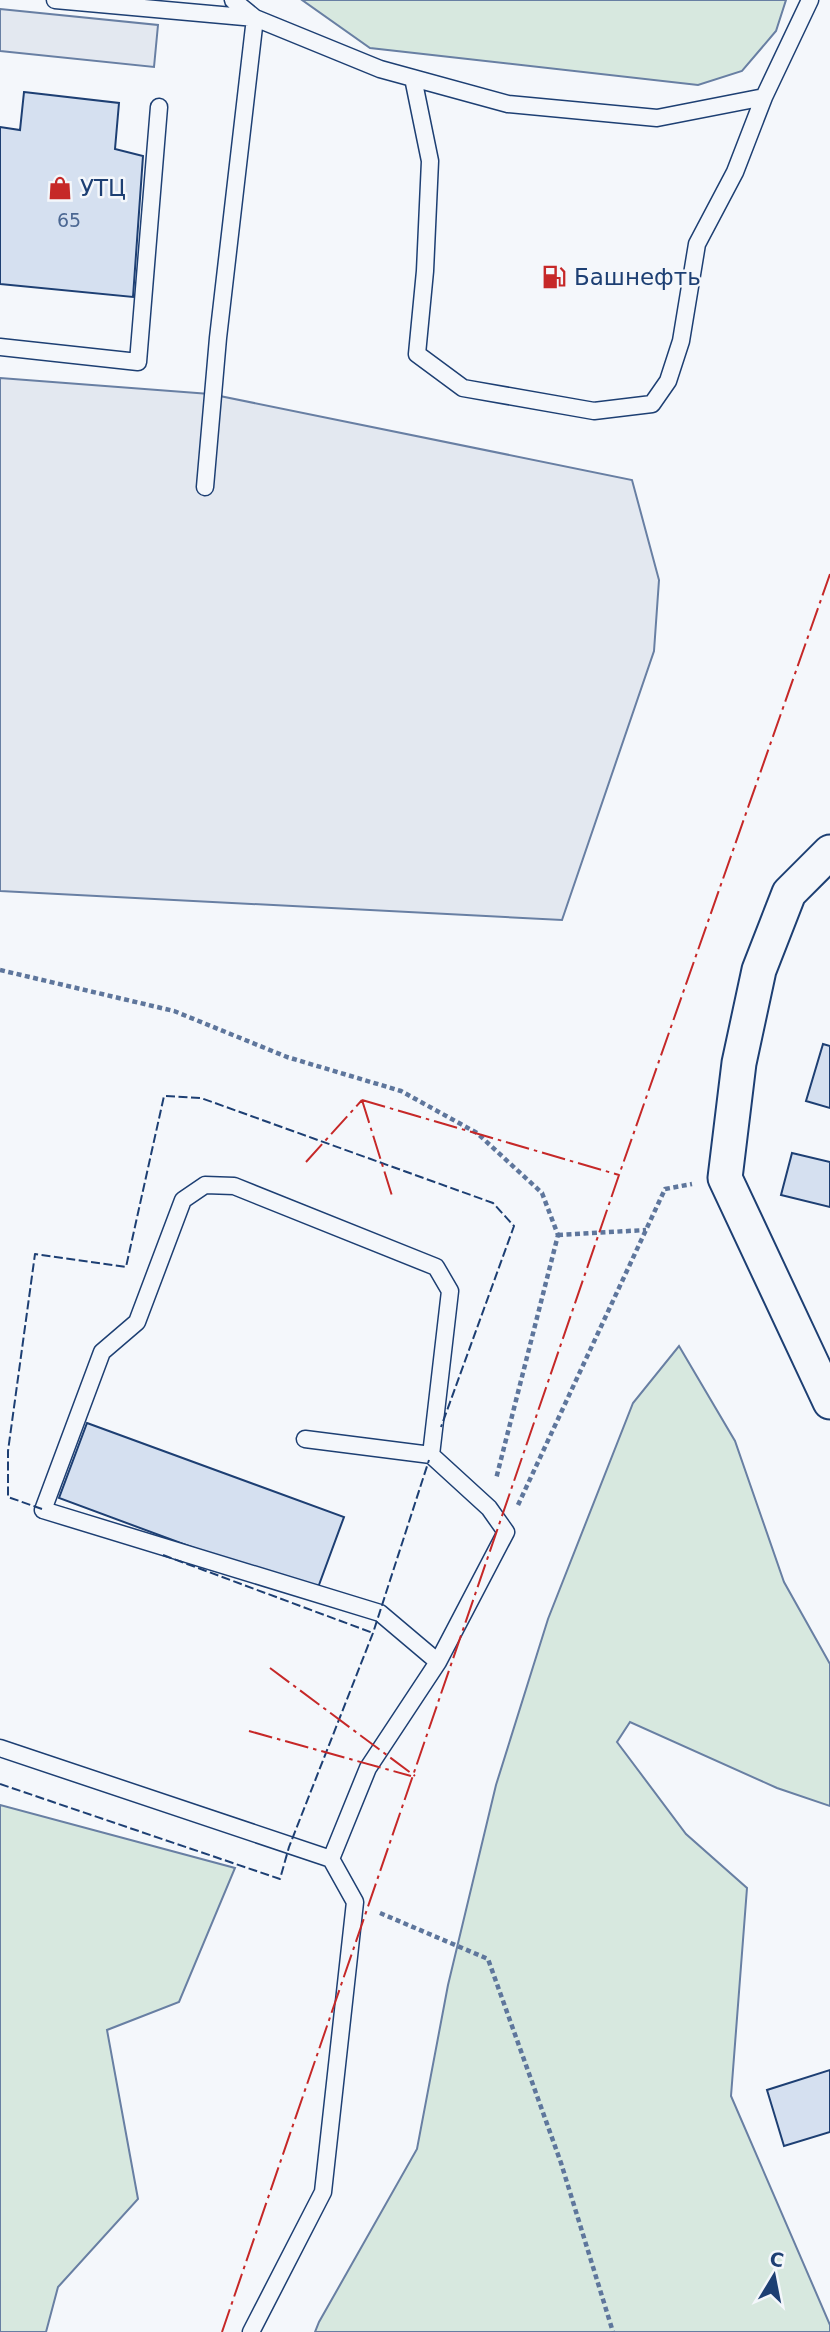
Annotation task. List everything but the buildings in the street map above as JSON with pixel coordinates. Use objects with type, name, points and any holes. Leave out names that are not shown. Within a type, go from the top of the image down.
[{"type":"street","points":[[830,852],[789,893],[759,970],[739,1063],[725,1178],[830,1402]]},
{"type":"lane","points":[[55,0],[255,18],[380,69],[508,104],[657,118],[764,97]]},
{"type":"lane","points":[[233,0],[255,18]]},
{"type":"lane","points":[[413,78],[430,161],[425,271],[417,354],[463,388],[594,411],[652,404],[668,381],[681,341],[697,244],[735,172],[764,97],[810,0]]},
{"type":"lane","points":[[205,487],[218,338],[255,18]]},
{"type":"lane","points":[[0,347],[138,362],[159,107]]},
{"type":"lane","points":[[431,1455],[450,1291],[436,1267],[234,1186],[205,1185],[183,1200],[137,1322],[102,1352],[43,1510],[380,1613],[438,1662]]},
{"type":"lane","points":[[305,1439],[431,1455],[489,1508],[506,1532],[438,1662],[368,1768],[331,1859]]},
{"type":"lane","points":[[0,1748],[331,1859],[355,1902],[323,2192],[251,2332]]},
{"type":"path","points":[[0,970],[174,1011],[287,1057],[401,1091],[477,1133],[542,1193],[558,1235],[489,1508]]},
{"type":"path","points":[[506,1532],[665,1189],[725,1178]]},
{"type":"path","points":[[558,1235],[646,1230]]},
{"type":"path","points":[[355,1902],[488,1959],[561,2163],[613,2332]]},
{"type":"shaded area","points":[[302,0],[786,0],[776,31],[742,71],[698,85],[370,48]]},
{"type":"shaded area","points":[[0,9],[158,25],[154,67],[0,51]]},
{"type":"shaded area","points":[[0,378],[210,394],[632,480],[659,580],[654,651],[562,920],[0,891]]},
{"type":"shaded area","points":[[679,1346],[735,1441],[784,1582],[830,1664],[830,1806],[777,1788],[630,1722],[617,1742],[686,1834],[747,1888],[731,2096],[830,2325],[830,2332],[315,2332],[417,2149],[448,1985],[496,1785],[548,1619],[633,1403]]},
{"type":"shaded area","points":[[0,1805],[235,1868],[179,2002],[107,2030],[138,2199],[58,2287],[46,2332],[0,2332]]},
{"type":"fence","points":[[42,1509],[8,1497],[8,1451],[35,1254],[126,1267],[164,1096],[201,1098],[493,1203],[514,1226],[441,1427]]},
{"type":"fence","points":[[0,1784],[280,1879],[289,1847],[373,1633],[429,1460]]},
{"type":"fence","points":[[163,1555],[373,1633]]},
{"type":"power","points":[[222,2332],[619,1175],[830,574]]},
{"type":"power","points":[[362,1100],[619,1175]]},
{"type":"power","points":[[362,1100],[393,1199]]},
{"type":"power","points":[[306,1162],[362,1100]]},
{"type":"power","points":[[270,1668],[415,1776]]},
{"type":"power","points":[[249,1731],[411,1776]]},
{"type":"place","name":"УТЦ","points":[[60,188]]},
{"type":"place","name":"Башнефть","points":[[554,277]]}]
